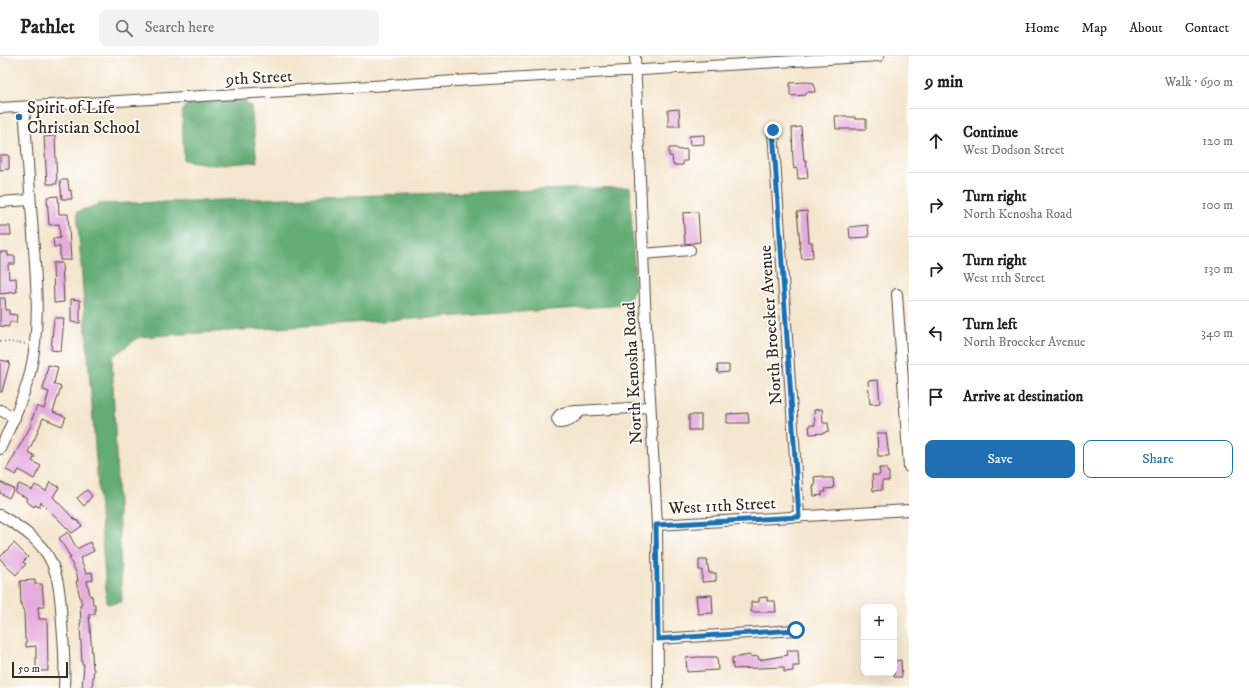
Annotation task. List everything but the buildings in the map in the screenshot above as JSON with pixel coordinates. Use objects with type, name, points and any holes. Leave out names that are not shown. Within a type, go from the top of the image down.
[{"type":"street","name":"North Kenosha Road","points":[[635,56],[656,525],[658,688]]},
{"type":"street","name":"9th Street","points":[[0,108],[635,71],[732,61],[879,56]]},
{"type":"street","points":[[0,449],[24,396],[31,371],[37,322],[37,297],[24,107]]},
{"type":"street","name":"North Broecker Avenue","points":[[773,130],[799,517]]},
{"type":"street","points":[[0,202],[30,200]]},
{"type":"street","points":[[643,254],[690,250]]},
{"type":"street","points":[[897,294],[909,467]]},
{"type":"street","points":[[581,411],[650,407]]},
{"type":"street","points":[[0,410],[15,418]]},
{"type":"street","name":"West 11th Street","points":[[656,525],[909,510]]},
{"type":"street","points":[[0,515],[21,527],[37,541],[52,561],[58,578],[61,595],[65,670],[64,688]]},
{"type":"street","points":[[658,639],[796,630]]},
{"type":"path","points":[[0,341],[35,345]]},
{"type":"green space","points":[[240,100],[251,106],[257,162],[214,165],[184,160],[182,111],[187,104]]},
{"type":"green space","points":[[630,187],[635,288],[626,305],[139,337],[112,357],[122,602],[107,604],[77,212],[99,204]]},
{"type":"place","name":"Spirit of Life Christian School","points":[[19,117]]},
{"type":"route","points":[[773,130],[799,517],[656,525],[658,639],[796,630]]}]
